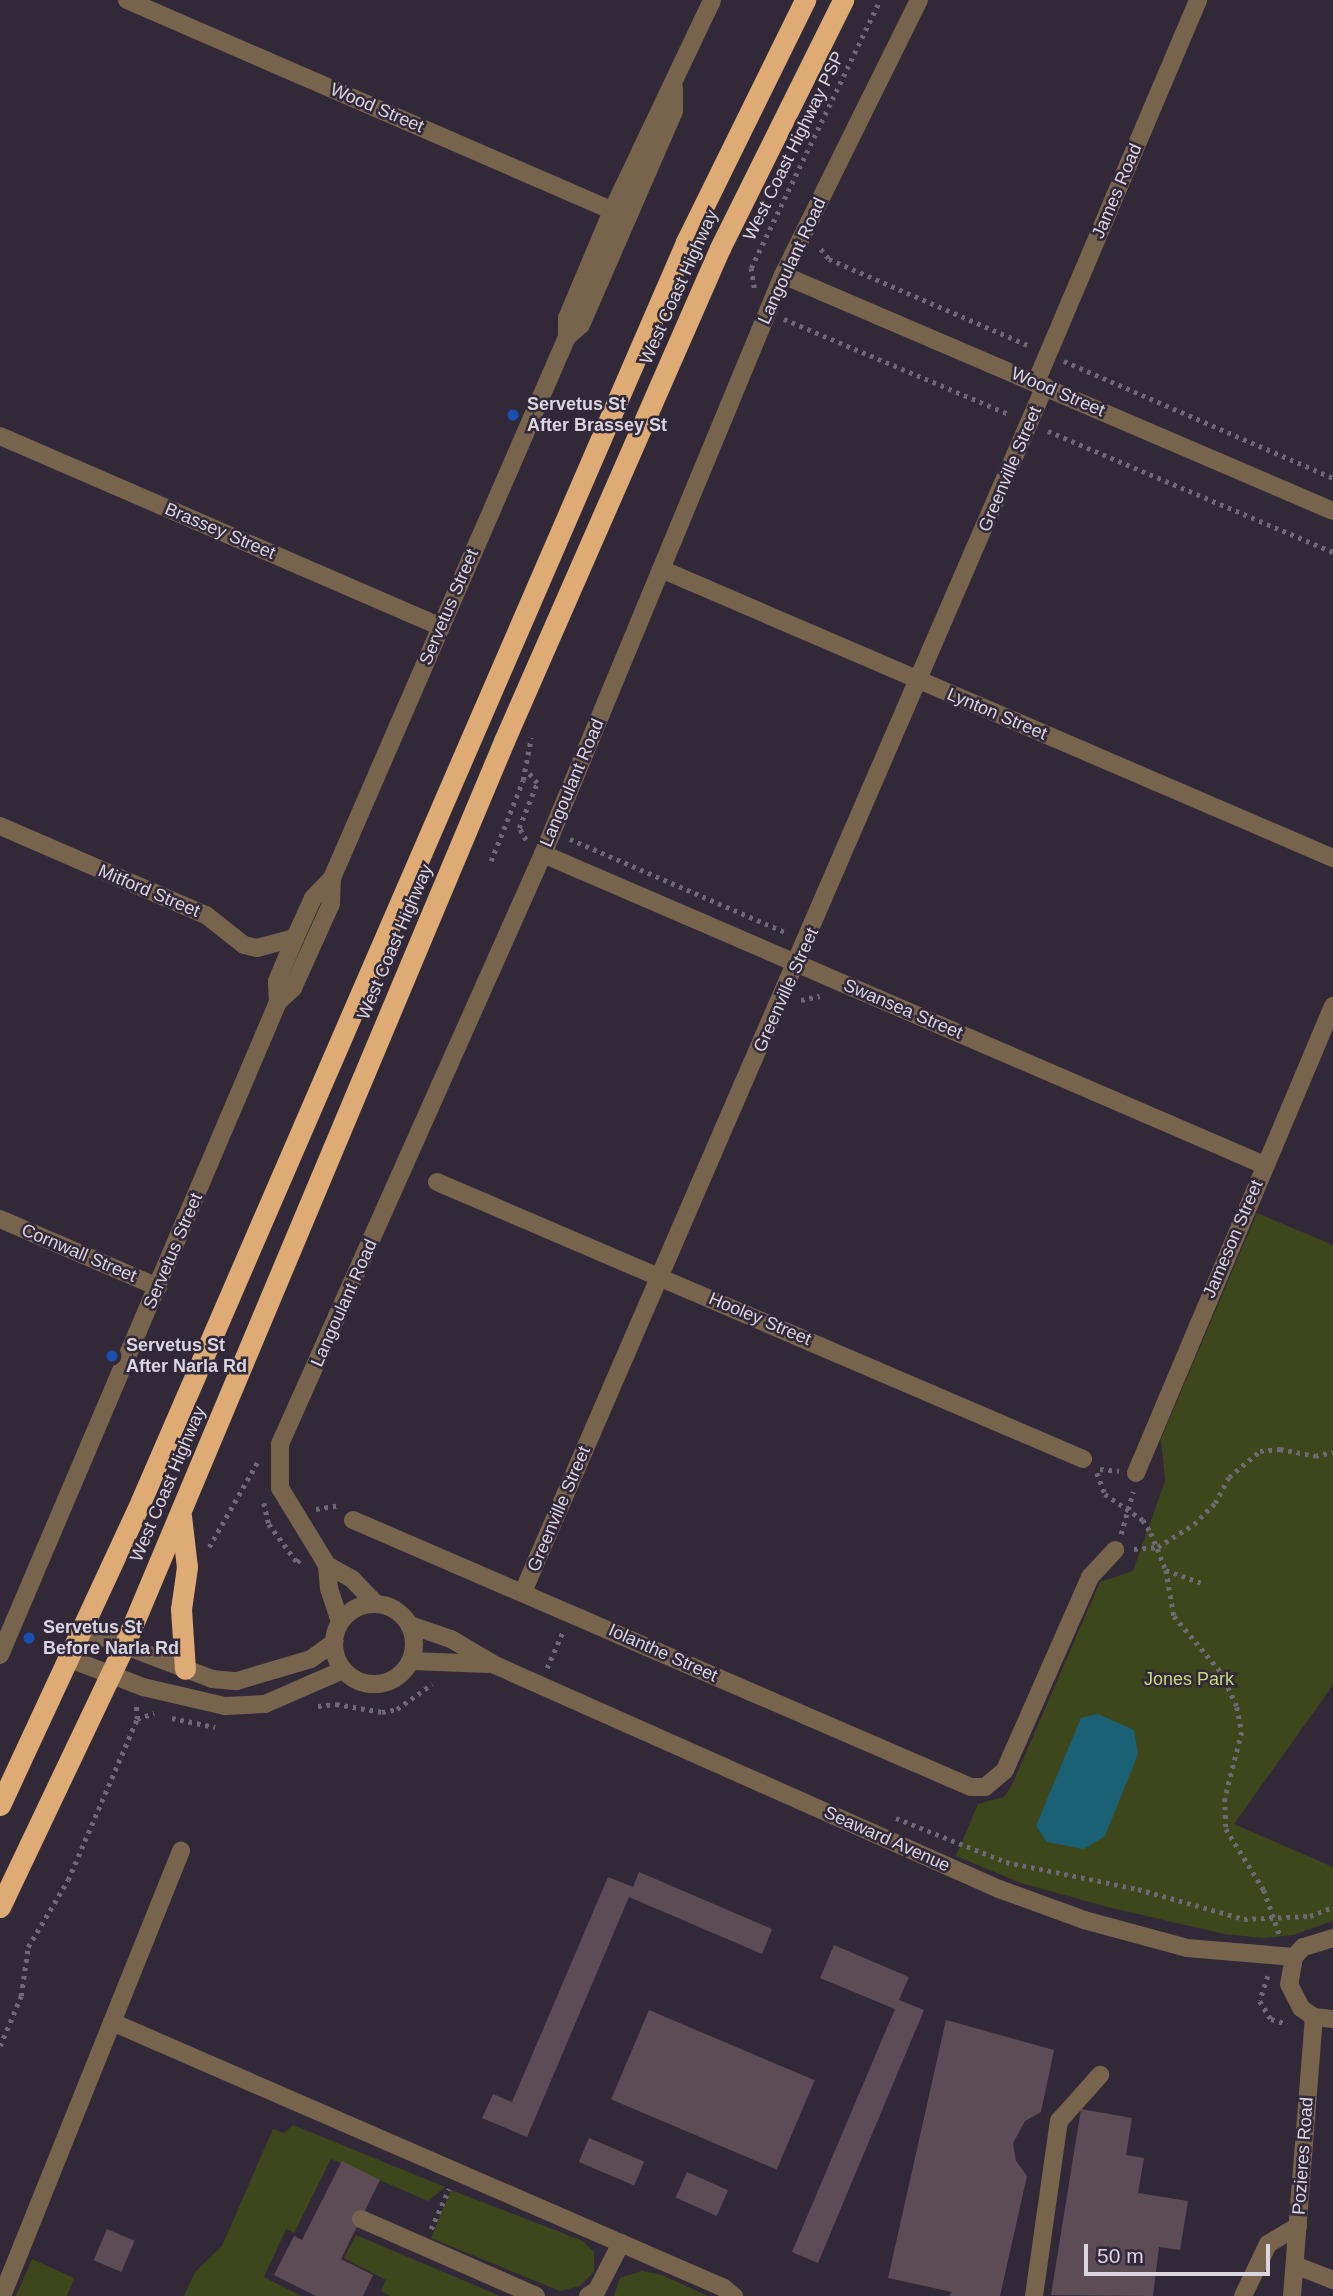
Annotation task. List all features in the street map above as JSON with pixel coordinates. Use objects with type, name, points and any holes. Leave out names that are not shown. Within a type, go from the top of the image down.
[{"type":"highway","name":"West Coast Highway","points":[[0,1805],[84,1630],[681,255],[805,0]]},
{"type":"highway","name":"West Coast Highway","points":[[0,1907],[111,1676],[504,741],[714,260],[843,0]]},
{"type":"highway","points":[[180,1514],[187,1567],[181,1609],[185,1669]]},
{"type":"street","name":"Wood Street","points":[[127,0],[620,214]]},
{"type":"street","name":"Servetus Street","points":[[278,1002],[277,981],[295,938],[313,898],[332,878],[567,337],[581,325],[658,107],[674,88],[712,0]]},
{"type":"street","name":"Langoulant Road","points":[[340,1622],[329,1589],[327,1566],[280,1488],[280,1444],[543,854],[783,275],[919,0]]},
{"type":"street","name":"James Road","points":[[1041,384],[1048,354],[1198,0]]},
{"type":"street","name":"Wood Street","points":[[783,275],[1333,511]]},
{"type":"street","name":"Greenville Street","points":[[523,1592],[798,964],[1041,384]]},
{"type":"street","name":"Brassey Street","points":[[0,436],[440,626]]},
{"type":"street","name":"Lynton Street","points":[[661,569],[1333,858]]},
{"type":"street","name":"Mitford Street","points":[[0,826],[206,915],[244,945],[257,948],[295,938]]},
{"type":"street","name":"Swansea Street","points":[[543,854],[1264,1165]]},
{"type":"street","name":"Servetus Street","points":[[0,1654],[278,1002],[293,988],[331,904],[332,878]]},
{"type":"street","name":"Jameson Street","points":[[1136,1473],[1333,1006]]},
{"type":"street","name":"Hooley Street","points":[[436,1182],[660,1276],[1090,1464]]},
{"type":"street","name":"Cornwall Street","points":[[0,1219],[158,1287]]},
{"type":"street","name":"Iolanthe Street","points":[[353,1520],[971,1787],[985,1787],[1005,1770],[1090,1577],[1115,1550]]},
{"type":"street","name":"Langoulant Road","points":[[327,1566],[352,1580],[375,1604]]},
{"type":"street","points":[[375,1604],[396,1610],[410,1625],[415,1643],[411,1661],[403,1672],[379,1684],[366,1683],[344,1670],[334,1642],[340,1622],[350,1612],[375,1604]]},
{"type":"street","name":"Seaward Avenue","points":[[410,1625],[451,1639],[495,1665]]},
{"type":"street","points":[[84,1630],[212,1679],[237,1681],[311,1659],[334,1642]]},
{"type":"street","points":[[71,1658],[111,1676],[225,1706],[265,1704],[344,1670]]},
{"type":"street","name":"Seaward Avenue","points":[[411,1661],[495,1665],[544,1677],[1011,1894],[1187,1948],[1294,1958]]},
{"type":"street","points":[[2,2296],[181,1851]]},
{"type":"street","points":[[1333,1938],[1316,1940],[1294,1958],[1289,1984],[1293,1997],[1314,2017],[1333,2019]]},
{"type":"street","name":"Pozieres Road","points":[[1292,2296],[1314,2017]]},
{"type":"street","points":[[111,2022],[621,2243],[734,2296]]},
{"type":"street","points":[[1034,2296],[1059,2121],[1100,2075]]},
{"type":"street","points":[[361,2219],[536,2296]]},
{"type":"street","points":[[1243,2296],[1268,2244],[1298,2226]]},
{"type":"street","points":[[588,2296],[597,2290],[621,2243]]},
{"type":"street","points":[[1295,2265],[1333,2280]]},
{"type":"path","name":"West Coast Highway PSP","points":[[755,294],[751,268],[880,0]]},
{"type":"path","points":[[821,249],[829,259],[1333,478]]},
{"type":"path","points":[[491,861],[526,770],[532,731]]},
{"type":"path","points":[[526,770],[537,783],[519,828],[527,842]]},
{"type":"path","points":[[1090,1464],[1136,1473],[1130,1511],[1115,1550],[1158,1547],[1194,1524],[1215,1503],[1229,1477],[1260,1451],[1280,1449],[1315,1456],[1333,1452]]},
{"type":"path","points":[[1090,1464],[1105,1494],[1143,1520],[1158,1547],[1166,1570],[1174,1616],[1222,1672],[1237,1707],[1242,1732],[1225,1798],[1226,1829],[1254,1871],[1276,1920]]},
{"type":"path","points":[[1166,1570],[1201,1583]]},
{"type":"path","points":[[544,1677],[565,1627]]},
{"type":"path","points":[[536,1663],[544,1677]]},
{"type":"path","points":[[544,1677],[559,1674]]},
{"type":"path","points":[[307,1709],[336,1704],[382,1712],[397,1709],[439,1681]]},
{"type":"path","points":[[0,2046],[21,1996],[28,1947],[68,1880],[136,1719],[152,1712],[228,1729]]},
{"type":"path","points":[[884,1812],[1006,1862],[1138,1889],[1229,1916],[1276,1920],[1310,1916],[1333,1907]]},
{"type":"path","points":[[423,2247],[456,2172]]},
{"type":"green space","name":"Jones Park","points":[[1257,1213],[1333,1245],[1333,1685],[1234,1824],[1333,1867],[1333,1921],[1293,1935],[1264,1938],[1224,1934],[1108,1907],[1021,1883],[956,1856],[978,1804],[1004,1797],[1012,1785],[1100,1582],[1133,1571],[1165,1481],[1161,1439]]},
{"type":"green space","points":[[293,2125],[445,2187],[428,2201],[331,2159],[294,2233],[286,2229],[264,2277],[301,2296],[184,2296],[195,2272],[222,2246],[273,2129],[284,2133]]},
{"type":"green space","points":[[451,2190],[583,2241],[594,2252],[594,2272],[580,2286],[560,2291],[431,2238]]},
{"type":"green space","points":[[356,2235],[500,2296],[390,2296],[381,2291],[386,2280],[344,2258]]},
{"type":"green space","points":[[32,2259],[74,2278],[67,2296],[16,2296]]},
{"type":"green space","points":[[642,2271],[662,2275],[708,2296],[614,2296],[620,2278]]},
{"type":"water","points":[[1098,1714],[1134,1730],[1138,1754],[1105,1836],[1084,1849],[1047,1842],[1036,1826],[1081,1718]]},
{"type":"building","points":[[639,1872],[772,1929],[762,1954],[629,1897],[527,2137],[482,2118],[493,2094],[512,2102],[608,1877],[633,1887]]},
{"type":"building","points":[[834,1945],[909,1977],[899,2000],[924,2010],[818,2263],[792,2252],[895,2009],[820,1978]]},
{"type":"building","points":[[649,2010],[815,2080],[777,2170],[611,2099]]},
{"type":"building","points":[[946,2020],[1054,2050],[1041,2112],[1025,2121],[1013,2143],[1016,2161],[1027,2176],[1000,2296],[949,2296],[952,2292],[888,2278]]},
{"type":"building","points":[[1081,2109],[1132,2118],[1126,2155],[1144,2158],[1138,2193],[1188,2201],[1180,2250],[1159,2247],[1153,2296],[1051,2295]]},
{"type":"building","points":[[589,2138],[644,2161],[634,2185],[579,2162]]},
{"type":"building","points":[[342,2161],[380,2180],[341,2259],[373,2275],[363,2296],[316,2296],[274,2275],[294,2236],[302,2240]]},
{"type":"building","points":[[687,2172],[728,2190],[717,2216],[676,2198]]},
{"type":"building","points":[[107,2229],[135,2241],[121,2272],[94,2260]]},
{"type":"place","name":"Servetus St After Brassey St","points":[[513,415]]},
{"type":"place","name":"Servetus St After Narla Rd","points":[[112,1356]]},
{"type":"place","name":"Servetus St Before Narla Rd","points":[[29,1638]]}]
